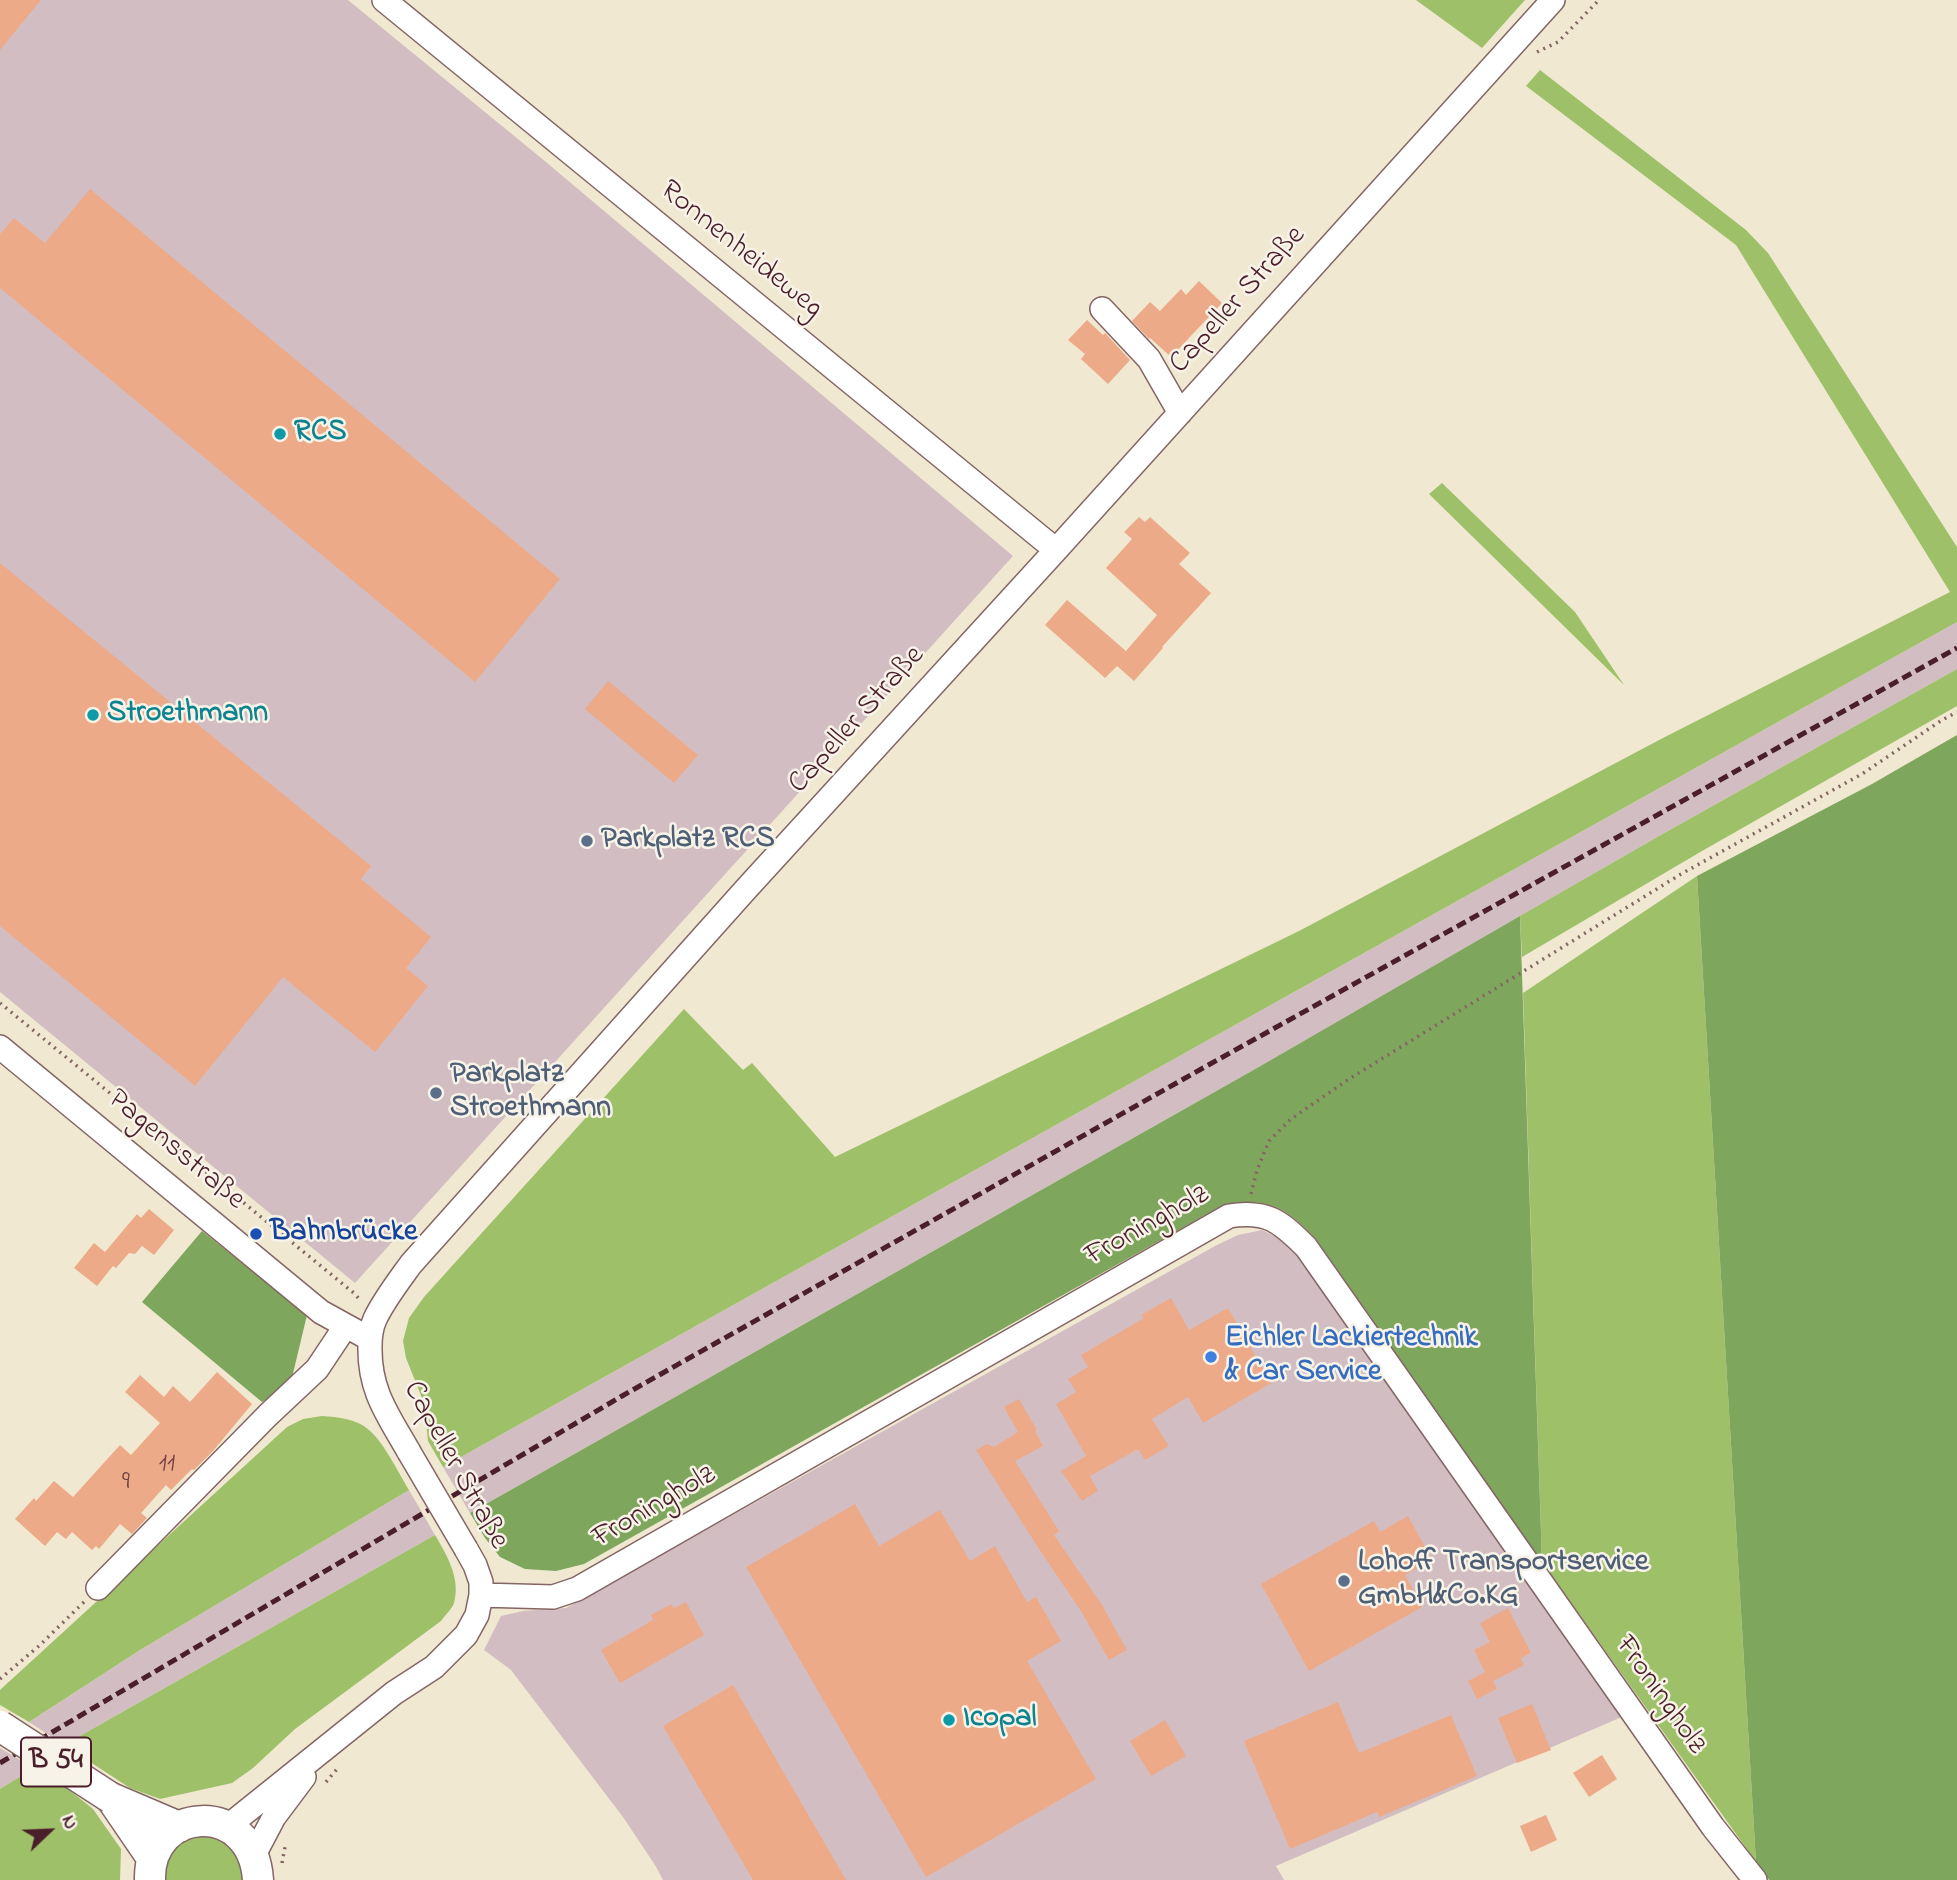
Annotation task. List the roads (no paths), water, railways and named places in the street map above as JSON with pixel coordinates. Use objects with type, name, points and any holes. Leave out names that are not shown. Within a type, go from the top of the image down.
[{"type":"main road","name":"B 54","points":[[0,1726],[111,1798],[179,1827]]},
{"type":"main road","name":"B 54","points":[[111,1798],[151,1869]]},
{"type":"main road","points":[[151,1869],[162,1840],[179,1827],[197,1821],[213,1821],[243,1838],[256,1868]]},
{"type":"street","name":"Ronnenheideweg","points":[[384,0],[1056,550]]},
{"type":"street","name":"Capeller Straße","points":[[227,1827],[394,1693],[434,1667],[466,1635],[477,1615],[481,1582],[475,1565],[379,1397],[372,1379],[372,1329],[391,1291],[462,1205],[747,888],[1553,0]]},
{"type":"street","points":[[1102,309],[1149,359],[1180,413]]},
{"type":"street","name":"Pagensstraße","points":[[0,1047],[321,1312],[345,1326],[372,1329]]},
{"type":"street","name":"Froningholz","points":[[481,1595],[552,1597],[577,1589],[1229,1216],[1247,1213],[1267,1216],[1287,1228],[1306,1247],[1713,1827],[1755,1880]]},
{"type":"street","points":[[98,1588],[317,1368],[345,1326]]},
{"type":"street","name":"Capeller Straße","points":[[256,1868],[274,1817],[328,1747]]},
{"type":"railway","points":[[0,1763],[622,1396],[1203,1068],[1957,648]]},
{"type":"place","name":"RCS","points":[[280,434]]},
{"type":"place","name":"Stroethmann","points":[[93,715]]},
{"type":"place","name":"Parkplatz RCS","points":[[587,841]]},
{"type":"place","name":"Parkplatz Stroethmann","points":[[436,1093]]},
{"type":"place","name":"Bahnbrücke","points":[[256,1234]]},
{"type":"place","name":"Eichler Lackiertechnik & Car Service","points":[[1211,1357]]},
{"type":"place","name":"Lohoff Transportservice GmbH&Co.KG","points":[[1344,1581]]},
{"type":"place","name":"Icopal","points":[[949,1720]]}]
